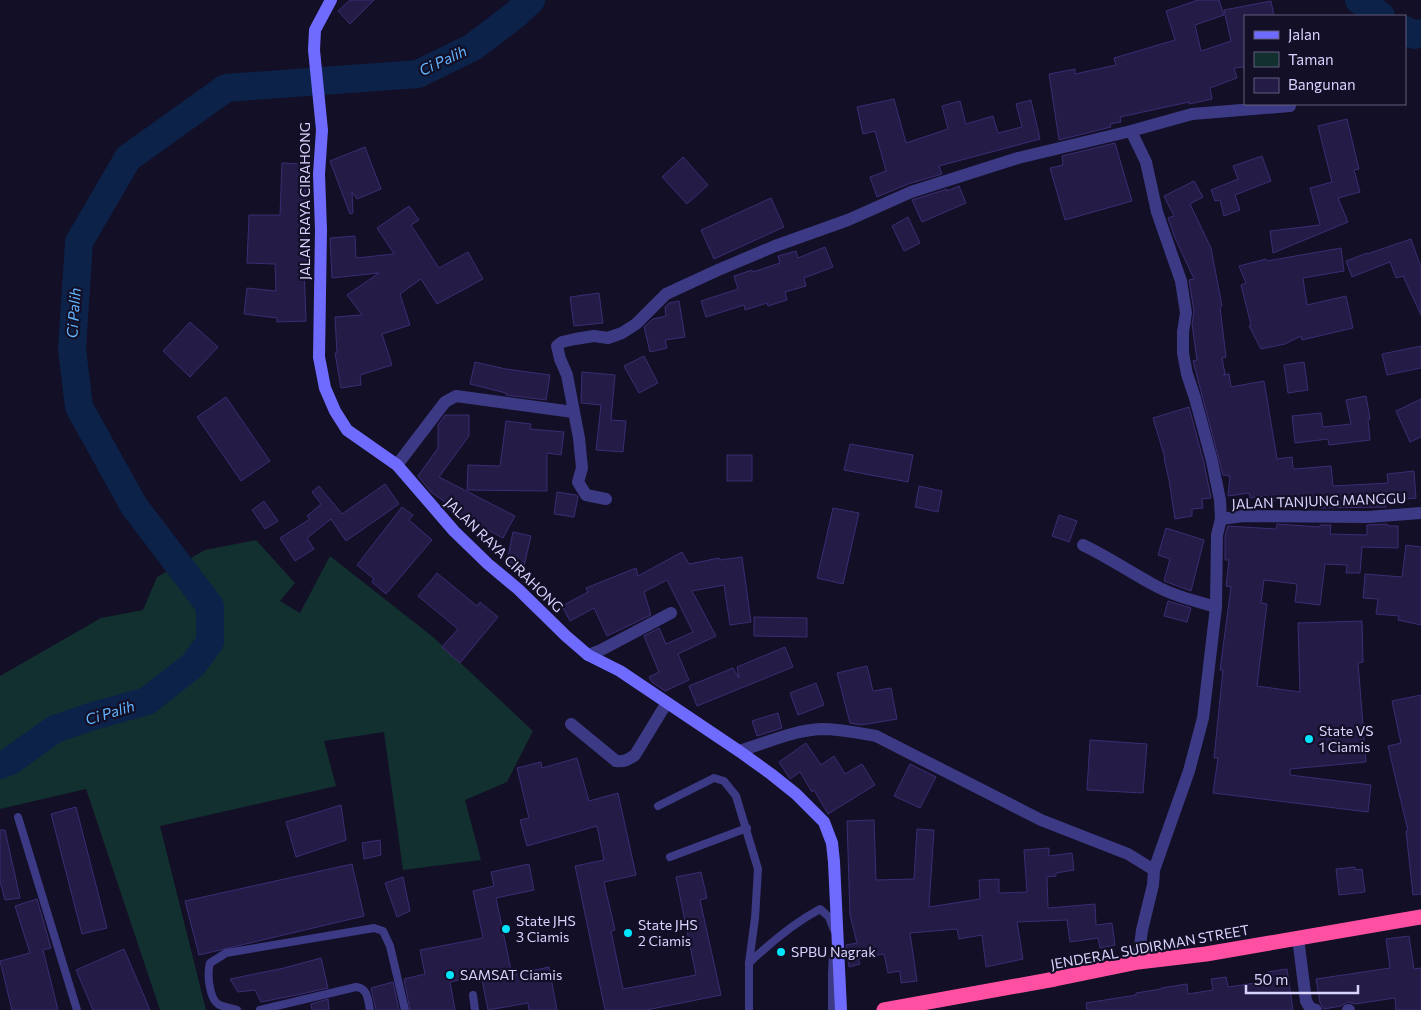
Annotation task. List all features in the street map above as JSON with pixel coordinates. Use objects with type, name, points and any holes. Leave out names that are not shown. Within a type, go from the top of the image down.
[{"type":"highway","name":"JENDERAL SUDIRMAN STREET","points":[[884,1010],[1138,962],[1206,954],[1421,917]]},
{"type":"street","name":"JALAN RAYA CIRAHONG","points":[[331,0],[315,30],[314,50],[322,130],[319,174],[321,230],[319,357],[325,388],[336,411],[347,430],[397,466],[454,531],[588,655],[620,671],[666,704],[739,751],[796,794],[824,822],[832,843],[834,862],[841,1010]]},
{"type":"street","points":[[606,499],[586,495],[578,482],[582,468],[579,438],[567,375],[558,352],[557,346],[562,342],[594,336],[608,338],[622,333],[636,324],[666,294],[775,246],[848,220],[911,192],[1018,158],[1131,131],[1192,114],[1290,106]]},
{"type":"street","points":[[1131,131],[1146,162],[1157,212],[1180,281],[1186,313],[1183,346],[1187,374],[1212,461],[1220,500],[1221,519]]},
{"type":"street","points":[[397,466],[445,402],[456,396],[573,412]]},
{"type":"street","name":"JALAN TANJUNG MANGGU","points":[[1138,962],[1142,930],[1153,885],[1154,870],[1189,771],[1203,718],[1216,607],[1217,535],[1221,519],[1235,516],[1262,515],[1368,517],[1421,513]]},
{"type":"street","points":[[1083,545],[1113,560],[1155,586],[1178,596],[1216,607]]},
{"type":"street","points":[[588,655],[602,650],[671,613]]},
{"type":"street","points":[[571,724],[616,761],[623,762],[634,754],[666,704]]},
{"type":"street","points":[[739,751],[788,735],[820,729],[847,730],[876,736],[1041,820],[1128,854],[1154,870]]},
{"type":"street","points":[[1298,938],[1306,1001],[1310,1008],[1316,1010]]},
{"type":"lane","points":[[658,806],[714,778],[724,782],[736,796],[758,869],[755,918],[749,963],[749,1010]]},
{"type":"lane","points":[[18,817],[77,1010]]},
{"type":"lane","points":[[670,857],[747,828]]},
{"type":"lane","points":[[749,963],[767,945],[820,909],[828,917],[837,941],[834,950],[832,974],[832,1010]]},
{"type":"lane","points":[[237,1010],[219,1005],[214,1000],[208,979],[210,963],[226,953],[374,928],[382,931],[390,946],[405,1010]]},
{"type":"lane","points":[[260,1010],[361,987],[366,993],[370,1010]]},
{"type":"lane","points":[[473,995],[475,1010]]},
{"type":"green space","points":[[256,540],[295,583],[280,601],[300,613],[330,556],[433,637],[533,731],[507,782],[465,800],[481,860],[403,870],[384,732],[324,741],[336,786],[160,826],[206,1010],[160,1010],[86,789],[0,809],[0,676],[101,618],[143,610],[157,577],[205,550]]},
{"type":"building","points":[[350,0],[374,0],[350,24],[338,11]]},
{"type":"building","points":[[1198,0],[1219,0],[1224,15],[1195,25],[1201,51],[1231,41],[1224,10],[1271,1],[1274,15],[1244,15],[1244,67],[1234,68],[1237,78],[1210,88],[1212,99],[1120,117],[1121,122],[1110,124],[1111,127],[1059,140],[1049,74],[1075,69],[1075,74],[1116,65],[1114,58],[1175,40],[1166,11]]},
{"type":"building","points":[[894,99],[906,143],[948,129],[942,106],[960,101],[966,124],[993,116],[998,133],[1022,127],[1016,104],[1031,100],[1040,139],[939,166],[942,174],[908,184],[877,197],[870,177],[886,171],[875,131],[863,134],[857,107]]},
{"type":"building","points":[[1347,119],[1359,169],[1354,170],[1360,192],[1338,198],[1348,222],[1273,253],[1270,231],[1320,225],[1310,188],[1332,182],[1318,126]]},
{"type":"building","points":[[1115,143],[1132,201],[1065,220],[1050,168],[1063,165],[1062,156]]},
{"type":"building","points":[[365,147],[381,189],[357,199],[352,192],[353,213],[350,214],[330,161]]},
{"type":"building","points":[[1262,156],[1271,181],[1235,195],[1240,210],[1224,216],[1220,200],[1215,201],[1211,190],[1238,179],[1233,166]]},
{"type":"building","points":[[683,157],[708,185],[687,204],[662,177]]},
{"type":"building","points":[[282,163],[305,164],[307,242],[306,264],[304,264],[306,321],[277,322],[277,318],[244,314],[247,288],[276,291],[275,264],[247,263],[249,215],[280,215]]},
{"type":"building","points":[[1194,181],[1203,197],[1190,204],[1211,248],[1222,306],[1220,307],[1226,357],[1222,358],[1225,374],[1223,375],[1229,374],[1231,387],[1264,381],[1277,459],[1292,457],[1293,468],[1295,469],[1331,466],[1333,486],[1388,483],[1387,474],[1414,471],[1416,498],[1386,501],[1386,507],[1319,508],[1319,500],[1282,506],[1281,500],[1266,502],[1266,496],[1250,498],[1249,493],[1228,496],[1230,476],[1223,475],[1193,361],[1197,360],[1192,324],[1194,312],[1189,280],[1194,279],[1175,238],[1168,218],[1174,216],[1164,196]]},
{"type":"building","points":[[959,186],[966,203],[922,222],[912,200]]},
{"type":"building","points":[[771,198],[784,227],[714,259],[701,230]]},
{"type":"building","points":[[409,206],[419,220],[411,225],[439,268],[468,252],[483,279],[437,304],[421,279],[400,294],[410,325],[382,334],[392,365],[360,375],[361,385],[341,388],[335,353],[337,353],[335,317],[362,315],[347,295],[379,273],[332,278],[330,238],[355,236],[356,258],[394,254],[377,228]]},
{"type":"building","points":[[908,217],[920,243],[904,251],[892,226]]},
{"type":"building","points":[[1411,239],[1421,267],[1421,315],[1403,276],[1396,278],[1390,262],[1352,277],[1346,261]]},
{"type":"building","points":[[825,247],[833,267],[804,278],[806,286],[785,292],[787,300],[768,306],[767,303],[745,310],[744,305],[706,317],[701,301],[738,289],[734,276],[780,263],[778,256],[796,251],[798,258]]},
{"type":"building","points":[[1341,248],[1344,271],[1303,278],[1307,305],[1346,296],[1353,328],[1302,340],[1301,336],[1285,344],[1261,349],[1249,326],[1251,325],[1241,285],[1246,283],[1239,266],[1266,259],[1267,261]]},
{"type":"building","points":[[599,293],[603,323],[574,326],[570,297]]},
{"type":"building","points":[[679,301],[685,337],[665,340],[667,348],[650,352],[644,327],[653,319],[666,316],[665,307],[669,303]]},
{"type":"building","points":[[190,322],[218,347],[190,377],[163,351]]},
{"type":"building","points":[[1421,346],[1421,368],[1387,375],[1382,354]]},
{"type":"building","points":[[644,356],[658,383],[639,393],[624,366]]},
{"type":"building","points":[[475,362],[506,369],[550,375],[546,400],[506,395],[506,393],[470,384]]},
{"type":"building","points":[[1304,362],[1308,390],[1288,393],[1284,365]]},
{"type":"building","points":[[582,372],[615,375],[611,420],[626,421],[623,452],[596,450],[601,405],[581,403]]},
{"type":"building","points":[[1366,396],[1370,419],[1368,420],[1370,440],[1329,445],[1328,439],[1295,443],[1292,416],[1321,413],[1323,427],[1351,424],[1346,400]]},
{"type":"building","points":[[226,397],[270,461],[241,481],[197,417]]},
{"type":"building","points":[[1421,399],[1421,437],[1410,442],[1396,411]]},
{"type":"building","points":[[1189,407],[1211,498],[1202,499],[1203,508],[1192,509],[1192,516],[1175,519],[1165,458],[1153,418]]},
{"type":"building","points":[[445,415],[469,415],[469,436],[439,477],[515,516],[503,538],[444,507],[445,502],[431,492],[418,476],[438,448],[438,425]]},
{"type":"building","points":[[506,421],[531,424],[530,429],[564,432],[561,455],[547,453],[547,491],[467,490],[468,465],[500,466]]},
{"type":"building","points":[[850,444],[913,455],[908,482],[844,470]]},
{"type":"building","points":[[727,455],[752,455],[752,481],[727,481]]},
{"type":"building","points":[[385,484],[399,504],[346,541],[331,519],[307,538],[314,549],[295,561],[280,538],[310,519],[307,516],[321,504],[312,492],[319,486],[342,514]]},
{"type":"building","points":[[919,486],[942,491],[938,512],[915,507]]},
{"type":"building","points":[[557,492],[578,497],[574,517],[554,514]]},
{"type":"building","points":[[264,501],[278,521],[265,529],[252,510]]},
{"type":"building","points":[[402,507],[413,515],[409,520],[432,540],[386,594],[372,582],[374,579],[357,565]]},
{"type":"building","points":[[833,508],[859,513],[843,584],[817,578]]},
{"type":"building","points":[[1059,515],[1077,521],[1069,542],[1052,536]]},
{"type":"building","points":[[1277,524],[1320,527],[1320,525],[1331,525],[1330,534],[1367,535],[1367,525],[1387,524],[1388,526],[1398,526],[1398,548],[1362,547],[1360,573],[1346,573],[1347,565],[1325,564],[1320,605],[1295,602],[1297,584],[1264,580],[1261,603],[1267,604],[1257,686],[1300,692],[1298,623],[1362,621],[1363,662],[1358,663],[1366,762],[1290,769],[1290,775],[1371,785],[1368,812],[1213,793],[1218,758],[1214,758],[1223,670],[1220,670],[1231,587],[1226,586],[1229,560],[1225,560],[1225,536],[1228,526],[1276,529]]},
{"type":"building","points":[[1166,528],[1204,540],[1191,591],[1164,581],[1170,559],[1158,555]]},
{"type":"building","points":[[513,532],[531,536],[524,566],[507,562]]},
{"type":"building","points":[[1406,545],[1421,547],[1421,625],[1398,620],[1399,616],[1376,614],[1378,599],[1363,598],[1365,574],[1402,577]]},
{"type":"building","points":[[682,552],[689,564],[719,558],[720,560],[742,557],[751,622],[730,625],[724,585],[692,591],[716,636],[678,654],[689,680],[665,691],[652,682],[649,677],[659,672],[644,636],[659,628],[666,644],[693,632],[667,580],[644,592],[651,615],[607,636],[594,608],[570,621],[562,606],[588,592],[586,588],[636,568],[638,576]]},
{"type":"building","points":[[437,573],[477,606],[480,602],[498,617],[460,663],[442,647],[458,629],[418,596]]},
{"type":"building","points":[[1168,601],[1191,608],[1187,622],[1164,616]]},
{"type":"building","points":[[754,617],[807,618],[807,637],[754,636]]},
{"type":"building","points":[[785,647],[793,667],[697,706],[689,686],[733,668],[739,678],[737,667]]},
{"type":"building","points":[[867,666],[873,691],[891,688],[897,719],[861,725],[850,723],[837,673]]},
{"type":"building","points":[[816,683],[824,705],[798,715],[790,693]]},
{"type":"building","points":[[1421,695],[1421,894],[1413,895],[1406,831],[1408,831],[1388,746],[1401,743],[1392,701]]},
{"type":"building","points":[[778,713],[782,728],[757,736],[752,721]]},
{"type":"building","points":[[1090,740],[1147,744],[1143,793],[1087,790]]},
{"type":"building","points":[[806,743],[821,765],[834,756],[845,774],[862,764],[875,785],[828,814],[814,790],[812,792],[800,772],[790,779],[779,762]]},
{"type":"building","points":[[577,758],[589,801],[618,793],[636,875],[604,882],[615,930],[611,931],[623,989],[696,975],[676,877],[701,872],[707,898],[700,900],[721,995],[646,1010],[605,1010],[575,866],[604,860],[597,826],[527,846],[520,820],[529,818],[517,768],[541,762],[542,768]]},
{"type":"building","points":[[910,764],[936,777],[920,808],[894,796]]},
{"type":"building","points":[[341,805],[346,840],[296,857],[286,822]]},
{"type":"building","points":[[76,807],[107,928],[82,934],[51,814]]},
{"type":"building","points":[[874,820],[876,880],[914,879],[917,829],[934,830],[929,907],[980,899],[979,880],[999,879],[999,893],[1027,892],[1024,850],[1049,848],[1049,856],[1072,853],[1074,870],[1056,873],[1056,876],[1047,877],[1048,908],[1095,904],[1096,925],[1112,923],[1115,945],[1100,948],[1098,938],[1070,942],[1067,920],[1017,922],[1023,959],[986,967],[982,935],[959,939],[957,929],[910,933],[917,981],[901,983],[900,971],[888,973],[884,954],[858,959],[860,964],[849,967],[846,945],[857,943],[850,915],[847,821]]},
{"type":"building","points":[[0,830],[5,830],[20,898],[5,900],[0,881]]},
{"type":"building","points":[[380,840],[381,855],[364,859],[362,843]]},
{"type":"building","points":[[352,864],[364,916],[199,955],[185,901]]},
{"type":"building","points":[[529,864],[534,890],[496,898],[512,975],[549,967],[557,1010],[529,1010],[528,1003],[488,1010],[481,975],[450,982],[455,1010],[410,1010],[404,979],[425,974],[420,950],[483,938],[473,891],[494,886],[491,872]]},
{"type":"building","points":[[1355,867],[1355,870],[1362,869],[1365,892],[1339,895],[1336,869]]},
{"type":"building","points":[[403,877],[410,911],[397,917],[385,883]]},
{"type":"building","points":[[37,899],[51,948],[43,950],[58,1010],[12,1010],[0,961],[30,953],[15,906]]},
{"type":"building","points":[[1409,936],[1414,969],[1421,968],[1421,1010],[1396,1010],[1395,998],[1355,1004],[1348,1002],[1341,1006],[1324,1009],[1320,1003],[1316,979],[1390,968],[1386,939]]},
{"type":"building","points":[[124,949],[150,1010],[93,1010],[76,970]]},
{"type":"building","points":[[321,958],[328,988],[261,1002],[255,990],[238,992],[230,979],[284,968]]},
{"type":"building","points":[[1287,969],[1293,1010],[1087,1010],[1086,1003],[1136,995],[1136,993],[1161,988],[1187,984],[1188,994],[1213,990],[1211,979],[1226,977],[1228,987],[1269,981],[1268,972]]},
{"type":"building","points":[[393,982],[399,1010],[376,1010],[371,988]]},
{"type":"building","points":[[328,999],[329,1010],[312,1010],[311,1004]]},
{"type":"waterway","name":"Ci Palih","points":[[0,765],[10,761],[55,729],[147,701],[193,665],[210,642],[210,606],[134,506],[79,407],[72,349],[79,242],[128,158],[226,88],[418,74],[473,47],[515,15],[531,0]]},
{"type":"waterway","name":"Ci Palih","points":[[1359,0],[1380,15]]},
{"type":"waterway","name":"Ci Palih","points":[[1406,31],[1414,35],[1421,33]]},
{"type":"place","name":"State VS 1 Ciamis","points":[[1309,739]]},
{"type":"place","name":"State JHS 3 Ciamis","points":[[506,929]]},
{"type":"place","name":"State JHS 2 Ciamis","points":[[628,933]]},
{"type":"place","name":"SPBU Nagrak","points":[[781,952]]},
{"type":"place","name":"SAMSAT Ciamis","points":[[450,975]]}]
